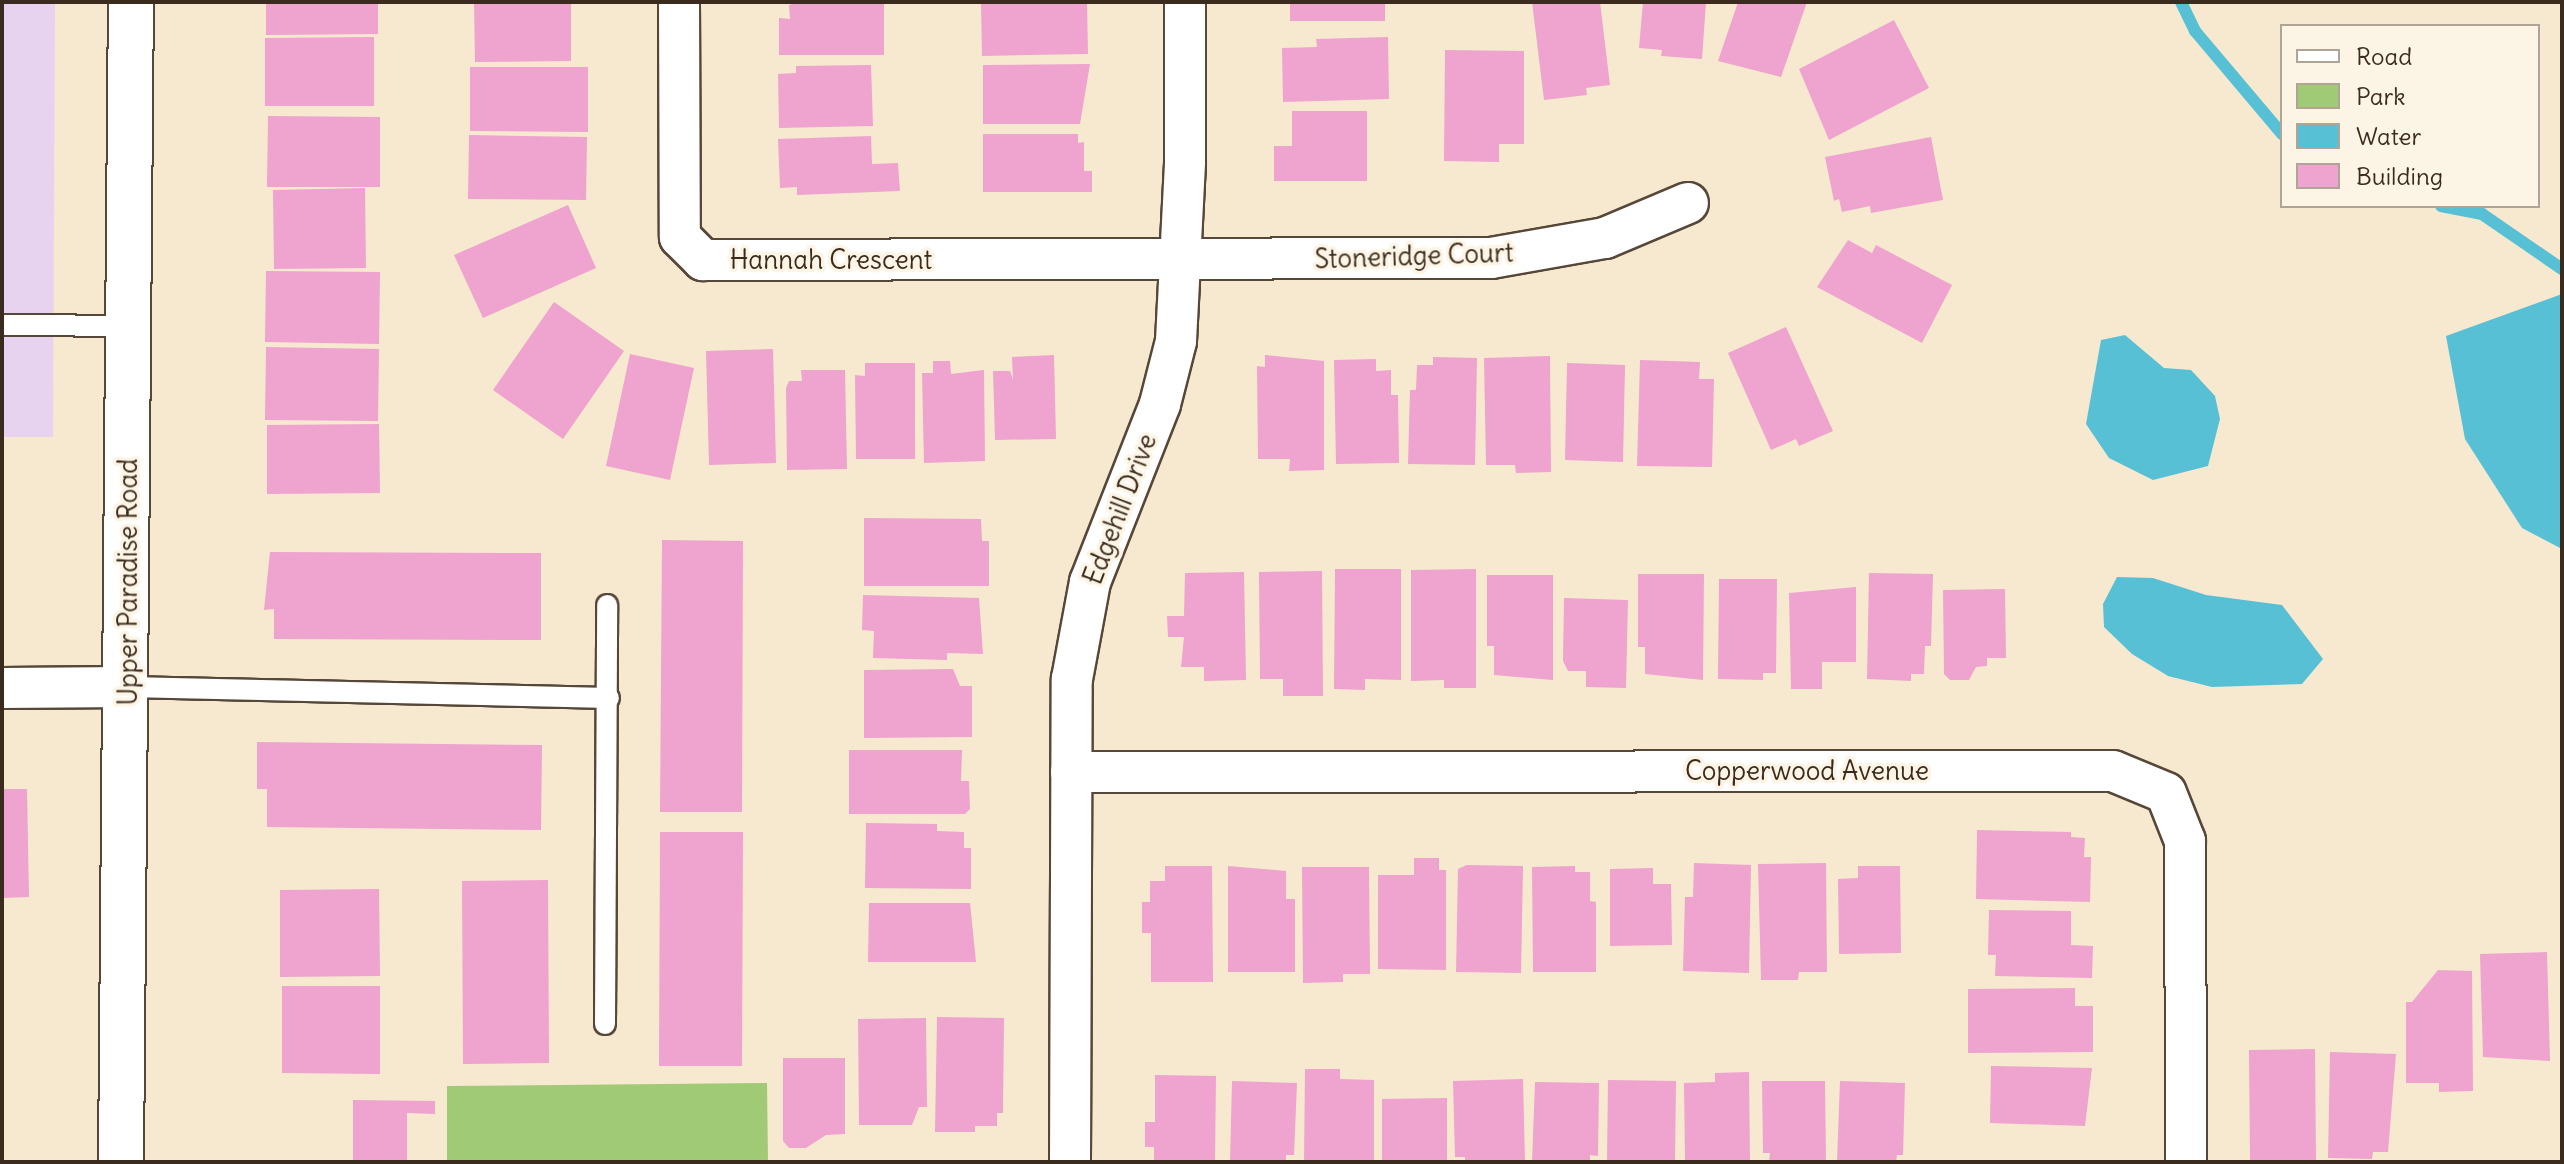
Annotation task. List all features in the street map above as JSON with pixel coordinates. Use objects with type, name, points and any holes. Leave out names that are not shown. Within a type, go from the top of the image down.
[{"type":"main road","name":"Upper Paradise Road","points":[[121,1162],[128,687],[131,2]]},
{"type":"street","name":"Hannah Crescent","points":[[679,2],[680,237],[703,260],[1179,261]]},
{"type":"street","name":"Edgehill Drive","points":[[1070,1162],[1072,679],[1090,582],[1160,404],[1176,341],[1185,2]]},
{"type":"street","name":"Stoneridge Court","points":[[1179,261],[1491,258],[1605,238],[1688,203]]},
{"type":"street","points":[[2,688],[128,687]]},
{"type":"street","name":"Copperwood Avenue","points":[[1071,772],[2113,771],[2166,793],[2185,841],[2186,1162]]},
{"type":"lane","points":[[2,325],[130,326]]},
{"type":"lane","points":[[605,1024],[609,698],[607,605]]},
{"type":"lane","points":[[128,687],[609,698]]},
{"type":"shaded area","points":[[2,2],[55,2],[53,437],[2,437]]},
{"type":"green space","points":[[767,1083],[768,1162],[447,1162],[447,1086]]},
{"type":"water","points":[[2562,294],[2562,549],[2522,528],[2465,439],[2446,336]]},
{"type":"water","points":[[2125,335],[2164,368],[2191,370],[2215,396],[2220,419],[2208,466],[2153,480],[2109,458],[2086,424],[2101,340]]},
{"type":"water","points":[[2117,577],[2153,578],[2206,595],[2282,605],[2323,659],[2302,684],[2212,687],[2168,676],[2132,654],[2104,627],[2103,604]]},
{"type":"building","points":[[266,2],[378,2],[378,34],[266,35]]},
{"type":"building","points":[[474,2],[571,2],[571,61],[475,62]]},
{"type":"building","points":[[798,2],[884,2],[884,55],[779,55],[779,18],[790,19],[789,5]]},
{"type":"building","points":[[981,2],[1087,2],[1088,54],[982,56]]},
{"type":"building","points":[[1290,2],[1385,2],[1385,21],[1290,21]]},
{"type":"building","points":[[1532,2],[1600,2],[1610,85],[1586,88],[1587,95],[1544,100]]},
{"type":"building","points":[[1643,2],[1706,2],[1702,59],[1661,56],[1662,50],[1639,48]]},
{"type":"building","points":[[1738,2],[1807,2],[1781,77],[1718,61]]},
{"type":"building","points":[[1894,20],[1929,88],[1829,140],[1799,69]]},
{"type":"building","points":[[374,37],[374,106],[265,106],[265,38]]},
{"type":"building","points":[[1388,37],[1389,99],[1283,102],[1282,48],[1317,47],[1316,39]]},
{"type":"building","points":[[1445,50],[1524,51],[1524,144],[1499,144],[1499,162],[1444,161]]},
{"type":"building","points":[[1090,64],[1080,124],[983,124],[983,65]]},
{"type":"building","points":[[871,65],[873,126],[779,128],[778,74],[796,73],[796,66]]},
{"type":"building","points":[[470,67],[588,67],[588,132],[470,131]]},
{"type":"building","points":[[1292,111],[1367,111],[1367,181],[1274,181],[1274,146],[1292,146]]},
{"type":"building","points":[[268,116],[380,117],[380,187],[267,187]]},
{"type":"building","points":[[983,134],[1078,134],[1078,143],[1084,142],[1084,171],[1092,171],[1092,192],[983,192]]},
{"type":"building","points":[[469,135],[587,137],[586,200],[468,199]]},
{"type":"building","points":[[871,136],[872,164],[898,163],[900,191],[797,195],[797,187],[780,188],[778,139]]},
{"type":"building","points":[[1931,137],[1943,200],[1871,213],[1870,206],[1842,212],[1839,199],[1834,201],[1825,157]]},
{"type":"building","points":[[365,188],[366,268],[274,269],[273,190]]},
{"type":"building","points":[[568,205],[596,268],[483,318],[454,255]]},
{"type":"building","points":[[1848,240],[1872,253],[1876,245],[1952,285],[1922,343],[1817,287]]},
{"type":"building","points":[[266,271],[380,272],[379,344],[265,342]]},
{"type":"building","points":[[554,302],[624,351],[563,439],[493,390]]},
{"type":"building","points":[[1786,327],[1833,431],[1799,446],[1796,439],[1771,450],[1728,353]]},
{"type":"building","points":[[266,347],[379,349],[378,421],[265,420]]},
{"type":"building","points":[[773,349],[776,463],[709,465],[706,351]]},
{"type":"building","points":[[630,354],[694,368],[670,480],[606,466]]},
{"type":"building","points":[[1054,355],[1056,439],[995,440],[993,371],[1010,371],[1013,380],[1012,357]]},
{"type":"building","points":[[1265,355],[1324,361],[1324,470],[1289,471],[1290,459],[1258,459],[1257,366],[1265,367]]},
{"type":"building","points":[[1550,356],[1551,472],[1516,473],[1515,465],[1486,465],[1484,358]]},
{"type":"building","points":[[1433,357],[1477,358],[1475,465],[1408,464],[1410,390],[1416,390],[1417,365],[1433,365]]},
{"type":"building","points":[[1376,359],[1376,371],[1391,370],[1391,395],[1398,395],[1399,463],[1336,464],[1334,360]]},
{"type":"building","points":[[1640,360],[1700,362],[1699,379],[1714,379],[1712,467],[1637,466]]},
{"type":"building","points":[[933,361],[950,361],[951,374],[984,370],[985,461],[924,463],[922,373],[933,373]]},
{"type":"building","points":[[865,363],[915,363],[915,459],[856,459],[855,375],[865,376]]},
{"type":"building","points":[[1567,363],[1625,365],[1623,462],[1565,460]]},
{"type":"building","points":[[801,370],[845,370],[847,469],[787,470],[786,388],[789,381],[802,381]]},
{"type":"building","points":[[379,424],[380,493],[267,494],[267,425]]},
{"type":"building","points":[[864,518],[981,519],[982,541],[989,541],[989,586],[864,586]]},
{"type":"building","points":[[662,540],[743,541],[742,812],[660,812]]},
{"type":"building","points":[[270,552],[541,553],[541,640],[274,639],[274,609],[264,610]]},
{"type":"building","points":[[1335,569],[1401,569],[1401,680],[1365,679],[1365,690],[1334,689]]},
{"type":"building","points":[[1476,569],[1476,688],[1444,688],[1444,680],[1411,681],[1411,570]]},
{"type":"building","points":[[1322,571],[1323,696],[1283,696],[1283,679],[1260,679],[1259,572]]},
{"type":"building","points":[[1244,572],[1246,680],[1204,681],[1204,667],[1181,667],[1184,637],[1168,637],[1167,616],[1184,616],[1185,573]]},
{"type":"building","points":[[1869,573],[1933,574],[1931,646],[1925,646],[1924,674],[1911,674],[1911,681],[1867,679]]},
{"type":"building","points":[[1638,574],[1704,574],[1703,680],[1645,674],[1645,647],[1638,647]]},
{"type":"building","points":[[1487,575],[1553,575],[1553,680],[1494,675],[1494,646],[1487,646]]},
{"type":"building","points":[[1719,579],[1777,579],[1776,673],[1763,673],[1763,680],[1718,679]]},
{"type":"building","points":[[1856,587],[1856,662],[1822,662],[1822,689],[1791,689],[1789,593]]},
{"type":"building","points":[[2005,589],[2006,658],[1987,658],[1987,666],[1976,667],[1969,680],[1950,680],[1944,674],[1943,590]]},
{"type":"building","points":[[863,595],[979,598],[983,654],[947,653],[947,660],[873,658],[874,631],[862,630]]},
{"type":"building","points":[[1564,598],[1628,600],[1626,688],[1586,687],[1586,671],[1568,671],[1563,661]]},
{"type":"building","points":[[953,669],[960,686],[972,686],[972,737],[864,738],[864,670]]},
{"type":"building","points":[[257,742],[542,745],[541,830],[267,827],[267,789],[257,789]]},
{"type":"building","points":[[849,750],[962,750],[961,781],[969,781],[970,809],[965,814],[849,814]]},
{"type":"building","points":[[2,789],[27,789],[29,897],[2,898]]},
{"type":"building","points":[[866,823],[937,824],[937,831],[964,832],[964,848],[971,848],[971,889],[865,888]]},
{"type":"building","points":[[1977,830],[2071,832],[2071,837],[2085,838],[2084,857],[2091,857],[2090,902],[1976,899]]},
{"type":"building","points":[[660,832],[743,832],[742,1066],[659,1066]]},
{"type":"building","points":[[1414,858],[1439,858],[1439,870],[1446,870],[1446,970],[1378,969],[1378,875],[1414,875]]},
{"type":"building","points":[[1694,863],[1751,865],[1749,973],[1683,971],[1685,897],[1693,897]]},
{"type":"building","points":[[1826,863],[1827,972],[1799,972],[1798,980],[1761,980],[1758,864]]},
{"type":"building","points":[[1467,865],[1523,866],[1521,973],[1456,972],[1458,869]]},
{"type":"building","points":[[1165,866],[1212,866],[1213,982],[1151,982],[1151,933],[1142,933],[1142,902],[1150,902],[1150,881],[1165,881]]},
{"type":"building","points":[[1228,866],[1286,871],[1286,899],[1295,899],[1295,972],[1228,972]]},
{"type":"building","points":[[1575,866],[1575,872],[1590,872],[1590,901],[1596,902],[1596,972],[1533,972],[1532,867]]},
{"type":"building","points":[[1858,866],[1900,866],[1901,953],[1839,954],[1838,879],[1858,878]]},
{"type":"building","points":[[1302,867],[1369,867],[1370,974],[1343,974],[1343,982],[1303,983]]},
{"type":"building","points":[[1653,868],[1653,884],[1671,884],[1672,945],[1610,946],[1610,869]]},
{"type":"building","points":[[548,880],[549,1063],[463,1064],[462,881]]},
{"type":"building","points":[[379,889],[380,976],[280,977],[280,890]]},
{"type":"building","points":[[869,903],[970,903],[976,962],[868,962]]},
{"type":"building","points":[[1989,910],[2071,911],[2071,945],[2093,946],[2092,978],[1995,976],[1996,955],[1988,955]]},
{"type":"building","points":[[2547,952],[2550,1061],[2483,1057],[2480,954]]},
{"type":"building","points":[[2438,970],[2472,971],[2473,1091],[2439,1092],[2439,1083],[2406,1083],[2406,1002],[2412,1002]]},
{"type":"building","points":[[282,986],[380,986],[380,1074],[282,1073]]},
{"type":"building","points":[[2075,988],[2075,1006],[2093,1006],[2093,1052],[1968,1053],[1968,989]]},
{"type":"building","points":[[937,1017],[1004,1018],[1003,1113],[997,1113],[997,1126],[975,1126],[975,1132],[935,1132]]},
{"type":"building","points":[[926,1018],[927,1107],[919,1107],[912,1125],[859,1125],[858,1019]]},
{"type":"building","points":[[2315,1049],[2316,1162],[2250,1162],[2249,1050]]},
{"type":"building","points":[[2330,1052],[2396,1054],[2388,1152],[2373,1152],[2372,1159],[2328,1158]]},
{"type":"building","points":[[783,1058],[845,1058],[845,1134],[826,1135],[806,1148],[789,1148],[783,1141]]},
{"type":"building","points":[[1991,1066],[2092,1068],[2085,1126],[1990,1123]]},
{"type":"building","points":[[1305,1069],[1340,1069],[1340,1079],[1374,1080],[1374,1162],[1304,1162]]},
{"type":"building","points":[[1749,1072],[1750,1162],[1685,1162],[1684,1083],[1715,1082],[1715,1073]]},
{"type":"building","points":[[1155,1075],[1216,1076],[1215,1162],[1154,1162],[1154,1147],[1145,1147],[1145,1122],[1155,1122]]},
{"type":"building","points":[[1523,1079],[1525,1162],[1465,1162],[1465,1157],[1455,1157],[1453,1081]]},
{"type":"building","points":[[1608,1080],[1676,1081],[1675,1162],[1607,1162]]},
{"type":"building","points":[[1232,1081],[1297,1083],[1294,1155],[1286,1155],[1286,1162],[1230,1162]]},
{"type":"building","points":[[1762,1081],[1825,1081],[1826,1162],[1769,1162],[1770,1153],[1763,1153]]},
{"type":"building","points":[[1840,1081],[1905,1083],[1903,1155],[1897,1155],[1896,1162],[1837,1162]]},
{"type":"building","points":[[1535,1082],[1599,1083],[1598,1156],[1590,1155],[1590,1162],[1532,1162]]},
{"type":"building","points":[[1447,1098],[1447,1162],[1382,1162],[1382,1099]]},
{"type":"building","points":[[353,1100],[435,1101],[435,1114],[407,1113],[407,1162],[353,1162]]},
{"type":"waterway","points":[[2181,2],[2195,31],[2280,132]]},
{"type":"waterway","points":[[2451,208],[2482,214],[2562,269]]}]
